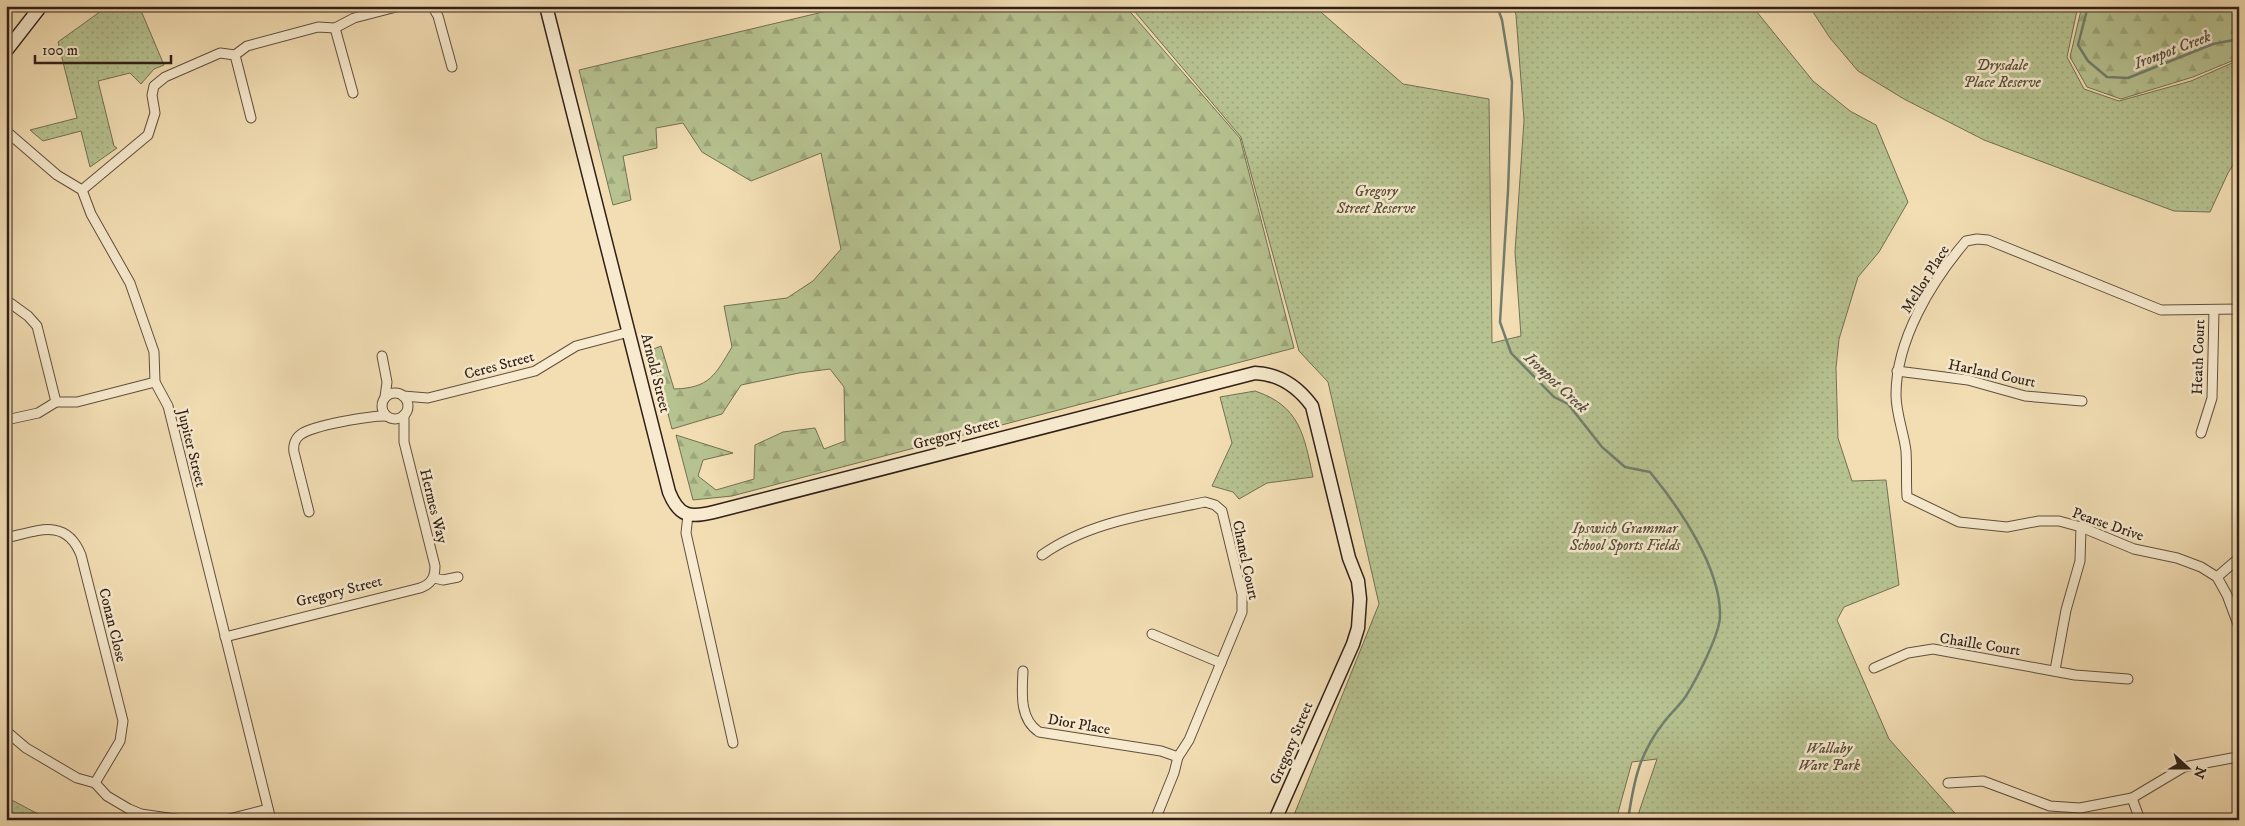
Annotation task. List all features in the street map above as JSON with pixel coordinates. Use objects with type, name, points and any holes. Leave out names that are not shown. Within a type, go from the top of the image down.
[{"type":"main road","points":[[6,51],[40,6]]},
{"type":"main road","name":"Arnold Street","points":[[546,6],[669,492],[678,509],[688,515]]},
{"type":"main road","name":"Gregory Street","points":[[688,515],[714,512],[1232,380],[1264,380],[1283,388],[1301,402],[1316,426],[1349,558],[1354,612],[1352,627],[1336,680],[1275,820]]},
{"type":"street","points":[[82,190],[148,135],[155,113],[152,95],[159,81],[220,53],[235,55],[247,46],[318,27],[335,28],[354,18],[400,6]]},
{"type":"street","points":[[432,6],[438,16],[452,68]]},
{"type":"street","points":[[335,28],[353,93]]},
{"type":"street","points":[[235,55],[251,118]]},
{"type":"street","points":[[6,131],[57,175],[82,190],[92,214],[126,274],[141,311],[154,352],[154,382],[78,402],[56,402],[38,412],[6,420]]},
{"type":"street","name":"Mellor Place","points":[[1907,497],[1906,453],[1896,397],[1897,372],[1902,351],[1919,310],[1958,250],[1966,241],[1988,240],[2161,310],[2239,309]]},
{"type":"street","points":[[6,300],[28,316],[36,326],[56,402]]},
{"type":"street","name":"Heath Court","points":[[2201,433],[2212,398],[2214,310]]},
{"type":"street","name":"Ceres Street","points":[[406,413],[428,398],[535,371],[576,346],[629,332]]},
{"type":"street","points":[[382,356],[386,373],[383,401],[387,417]]},
{"type":"street","name":"Harland Court","points":[[1897,372],[1968,380],[2025,396],[2082,401]]},
{"type":"street","points":[[309,512],[294,452],[296,441],[301,434],[306,432],[359,418],[387,417],[397,419],[406,413],[408,404],[386,373]]},
{"type":"street","name":"Jupiter Street","points":[[154,382],[168,406],[271,820]]},
{"type":"street","points":[[359,418],[392,393],[402,395]]},
{"type":"street","name":"Ceres Street","points":[[402,395],[428,398]]},
{"type":"street","name":"Hermes Way","points":[[406,413],[404,442],[436,566],[434,578]]},
{"type":"street","name":"Hermes Way","points":[[387,417],[404,442]]},
{"type":"street","name":"Pearse Drive","points":[[1907,497],[1959,522],[2007,527],[2039,521],[2058,521],[2134,549],[2177,558],[2201,567],[2217,577]]},
{"type":"street","name":"Chanel Court","points":[[1042,554],[1061,541],[1118,521],[1205,502],[1216,505],[1222,512],[1243,599],[1242,612],[1189,740],[1178,758],[1174,774],[1155,820]]},
{"type":"street","points":[[688,515],[687,541],[733,744]]},
{"type":"street","points":[[2055,670],[2066,610],[2080,561],[2081,528]]},
{"type":"street","name":"Conan Close","points":[[6,538],[40,530],[54,530],[70,537],[77,545],[81,555],[123,721],[120,741],[95,783]]},
{"type":"street","points":[[2239,558],[2217,577],[2227,595],[2239,627]]},
{"type":"street","name":"Gregory Street","points":[[225,637],[420,588],[427,585],[434,578],[443,580],[458,577]]},
{"type":"street","points":[[1152,634],[1221,663]]},
{"type":"street","name":"Chaille Court","points":[[1874,668],[1908,652],[1932,649],[2084,676],[2128,679]]},
{"type":"street","name":"Dior Place","points":[[1023,671],[1022,697],[1026,714],[1033,728],[1039,732],[1161,751],[1178,758]]},
{"type":"street","points":[[6,730],[26,748],[77,778],[95,783],[107,796],[136,812],[182,820]]},
{"type":"street","points":[[1948,783],[1983,781],[2050,806],[2080,808],[2132,798],[2184,767],[2232,758],[2239,759]]},
{"type":"street","points":[[2132,798],[2140,820]]},
{"type":"street","points":[[225,820],[268,809]]},
{"type":"green space","points":[[108,6],[139,6],[164,65],[154,69],[141,84],[130,73],[98,81],[114,146],[117,148],[90,167],[81,131],[43,141],[30,130],[77,118],[58,42]]},
{"type":"green space","points":[[848,6],[1125,6],[1240,138],[1294,348],[732,496],[693,500],[676,435],[733,453],[703,460],[698,476],[716,490],[754,479],[755,445],[783,432],[815,428],[824,449],[845,441],[844,387],[830,369],[799,373],[741,385],[722,414],[672,429],[651,350],[661,346],[674,389],[704,383],[716,372],[732,347],[724,306],[787,298],[813,281],[841,249],[821,153],[751,181],[702,152],[683,123],[656,128],[657,148],[623,156],[631,200],[613,205],[579,70]]},
{"type":"green space","name":"Ipswich Grammar School Sports Fields","points":[[1130,6],[1314,6],[1403,84],[1489,99],[1492,343],[1521,336],[1515,252],[1524,120],[1516,15],[1513,6],[1752,6],[1813,81],[1850,111],[1876,125],[1908,202],[1879,252],[1858,277],[1839,339],[1836,368],[1838,438],[1852,481],[1886,480],[1899,585],[1844,607],[1837,620],[1889,739],[1961,820],[1639,820],[1639,812],[1657,759],[1632,762],[1616,820],[1292,820],[1379,604],[1328,382],[1299,351],[1241,137]]},
{"type":"green space","name":"Drysdale Place Reserve","points":[[1809,6],[2078,6],[2067,57],[2084,89],[2119,101],[2191,81],[2239,60],[2239,155],[2228,173],[2210,212],[2174,211],[1984,140],[1904,99],[1858,71],[1830,38]]},
{"type":"green space","points":[[2082,6],[2239,6],[2239,58],[2193,77],[2121,99],[2087,87],[2070,57]]},
{"type":"green space","points":[[1255,391],[1270,397],[1282,405],[1298,424],[1303,435],[1313,477],[1267,483],[1239,499],[1233,492],[1212,486],[1232,443],[1220,397]]},
{"type":"green space","points":[[6,797],[40,815],[45,820],[6,820]]},
{"type":"waterway","name":"Ironpot Creek","points":[[1497,6],[1502,20],[1512,82],[1500,322],[1511,353],[1554,397],[1568,404],[1602,447],[1625,467],[1650,472],[1685,520],[1696,539],[1714,578],[1718,597],[1720,616],[1712,645],[1686,696],[1664,722],[1643,757],[1635,780],[1628,820]]},
{"type":"waterway","name":"Ironpot Creek","points":[[2088,6],[2078,45],[2088,61],[2107,77],[2128,78],[2213,44],[2239,39]]},
{"type":"park label","name":"Gregory Street Reserve","points":[[1376,200]]},
{"type":"park label","name":"Wallaby Ware Park","points":[[1829,756]]}]
